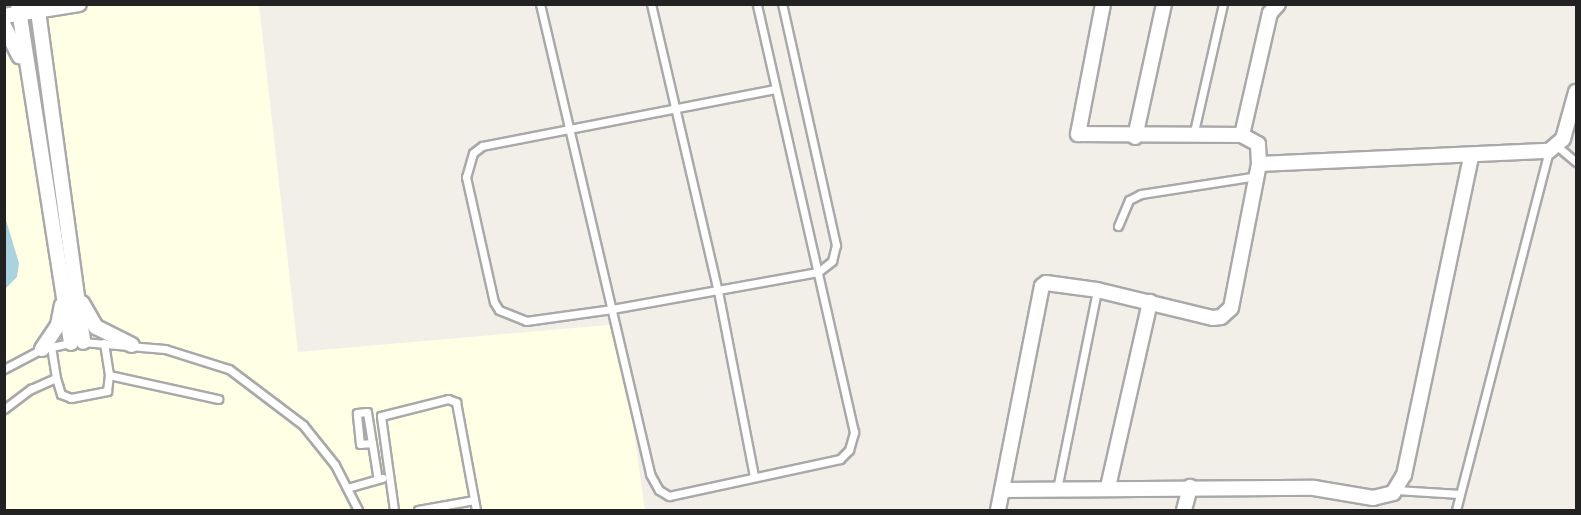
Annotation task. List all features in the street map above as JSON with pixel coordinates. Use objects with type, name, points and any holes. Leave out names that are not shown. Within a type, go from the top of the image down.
[{"type":"street","points":[[4,16],[19,9],[79,4]]},
{"type":"street","points":[[998,510],[1042,286],[1052,282],[1097,290],[1214,318],[1227,313],[1258,170],[1258,144],[1242,135],[1083,136],[1077,130],[1103,4]]},
{"type":"street","points":[[1135,137],[1164,4]]},
{"type":"street","points":[[1242,135],[1270,13],[1278,4]]},
{"type":"street","points":[[38,8],[51,102],[77,342]]},
{"type":"street","points":[[19,9],[34,104],[70,291],[96,327],[132,345]]},
{"type":"street","points":[[4,26],[19,57],[27,64]]},
{"type":"street","points":[[1258,170],[1471,157],[1553,148],[1568,129],[1576,92]]},
{"type":"street","points":[[34,104],[51,102]]},
{"type":"street","points":[[1002,490],[1190,487],[1322,488],[1373,498],[1396,490],[1404,475],[1471,157]]},
{"type":"street","points":[[46,347],[58,325],[70,291]]},
{"type":"street","points":[[1108,488],[1150,302]]},
{"type":"street","points":[[1184,510],[1190,487]]},
{"type":"lane","points":[[540,4],[650,474],[659,490],[669,496],[840,459],[849,450],[854,432],[757,4]]},
{"type":"lane","points":[[651,4],[718,291],[754,477]]},
{"type":"lane","points":[[775,89],[569,131],[482,146],[473,153],[467,166],[466,177],[494,302],[499,310],[526,321],[612,309],[818,272],[832,261],[836,245],[782,4]]},
{"type":"lane","points":[[1193,136],[1223,4]]},
{"type":"lane","points":[[1456,510],[1553,148],[1576,162]]},
{"type":"lane","points":[[1118,226],[1129,200],[1141,195],[1258,170]]},
{"type":"lane","points":[[1057,489],[1097,290]]},
{"type":"lane","points":[[4,369],[46,347],[77,342],[132,345],[209,359],[263,391],[321,444],[358,510]]},
{"type":"lane","points":[[46,347],[61,394],[71,398],[107,391],[109,375],[104,343]]},
{"type":"lane","points":[[109,375],[218,399]]},
{"type":"lane","points":[[4,409],[31,389],[56,378]]},
{"type":"lane","points":[[394,510],[383,413],[452,399],[476,510]]},
{"type":"lane","points":[[372,443],[360,444],[357,412],[367,412],[378,479]]},
{"type":"lane","points":[[347,488],[390,476]]},
{"type":"lane","points":[[1396,490],[1460,494]]},
{"type":"lane","points":[[418,510],[474,500]]},
{"type":"shaded area","points":[[4,5],[259,5],[298,352],[619,324],[645,510],[5,510]]},
{"type":"water","points":[[5,217],[19,263],[17,277],[5,289]]}]
